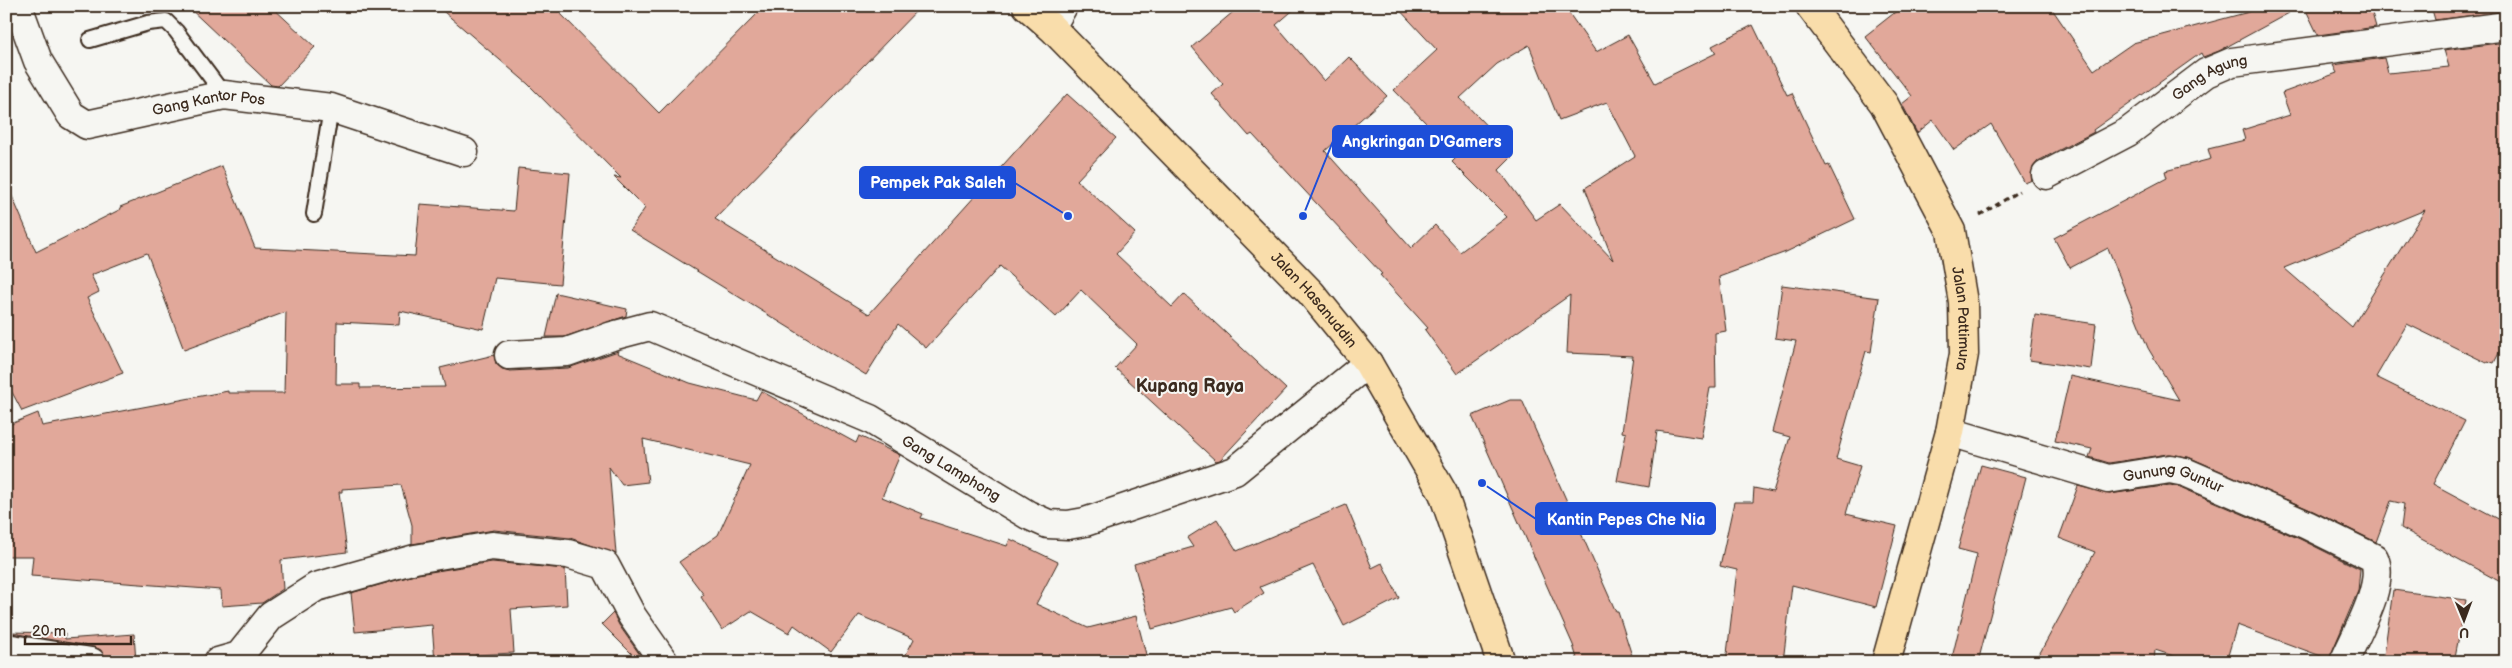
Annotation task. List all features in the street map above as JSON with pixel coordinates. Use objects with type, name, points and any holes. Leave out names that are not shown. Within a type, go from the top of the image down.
[{"type":"main road","name":"Jalan Hasanuddin","points":[[1027,6],[1057,16],[1311,292],[1368,362],[1443,493],[1501,662]]},
{"type":"main road","name":"Jalan Pattimura","points":[[1818,9],[1884,104],[1951,232],[1963,302],[1964,354],[1950,432],[1886,662]]},
{"type":"street","name":"Gang Kantor Pos","points":[[18,6],[38,61],[71,115],[87,125],[224,95],[331,108],[464,152]]},
{"type":"street","name":"Gang Agung","points":[[2046,175],[2128,132],[2206,73],[2232,62],[2506,26]]},
{"type":"street","name":"Gang Lamphong","points":[[509,355],[567,352],[612,336],[650,326],[870,419],[1028,515],[1048,524],[1068,525],[1125,509],[1235,471],[1368,362]]},
{"type":"street","name":"Gunung Guntur","points":[[1950,432],[2108,479],[2170,469],[2184,472],[2307,525],[2374,558],[2378,571],[2376,585],[2344,662]]},
{"type":"street","points":[[218,662],[239,656],[271,616],[316,587],[415,559],[492,546],[568,554],[604,565],[632,616],[660,653],[664,662]]},
{"type":"street","points":[[6,648],[91,662]]},
{"type":"lane","points":[[90,40],[148,23],[166,22],[176,31],[224,95]]},
{"type":"lane","points":[[314,214],[331,108]]},
{"type":"path","points":[[1951,232],[2046,175]]},
{"type":"building","points":[[187,6],[271,6],[315,47],[278,86],[271,85]]},
{"type":"building","points":[[437,6],[553,6],[659,113],[765,6],[921,6],[715,219],[869,314],[1067,94],[1116,138],[1077,180],[1135,233],[1116,254],[1172,307],[1184,294],[1286,389],[1220,460],[1216,461],[1115,368],[1137,344],[1081,290],[1056,317],[1000,266],[926,348],[898,324],[866,375],[630,230],[645,208],[614,177],[621,178],[528,84]]},
{"type":"building","points":[[1240,6],[1298,6],[1276,25],[1324,81],[1349,57],[1387,96],[1325,151],[1411,248],[1435,225],[1460,252],[1507,217],[1452,162],[1458,156],[1394,90],[1437,50],[1396,6],[1564,6],[1596,52],[1628,35],[1655,83],[1716,53],[1712,46],[1753,25],[1787,95],[1792,93],[1826,166],[1829,165],[1855,219],[1786,252],[1719,277],[1726,331],[1715,333],[1716,388],[1710,388],[1701,438],[1657,431],[1649,487],[1617,481],[1626,433],[1622,432],[1633,356],[1567,353],[1570,295],[1457,374],[1425,330],[1428,328],[1380,275],[1382,274],[1252,134],[1249,136],[1212,94],[1223,84],[1192,47]],"holes":[[[1529,45],[1559,120],[1607,102],[1635,156],[1585,188],[1613,260],[1560,204],[1536,220],[1499,170],[1514,155],[1460,98],[1497,64]]]},
{"type":"building","points":[[1903,6],[2050,6],[2094,70],[2133,43],[2271,6],[2287,6],[2289,13],[2219,51],[2203,57],[2201,53],[2093,130],[2094,132],[2038,161],[2033,167],[2032,180],[2025,183],[1991,124],[1954,150],[1933,120],[1917,133],[1902,104],[1912,96],[1865,36]]},
{"type":"building","points":[[2304,6],[2370,6],[2376,27],[2318,35]]},
{"type":"building","points":[[2431,6],[2506,6],[2506,11],[2435,20]]},
{"type":"building","points":[[2506,42],[2506,339],[2494,363],[2488,361],[2487,363],[2407,324],[2376,377],[2465,421],[2433,484],[2506,523],[2506,585],[2401,528],[2404,504],[2391,501],[2376,542],[2313,511],[2188,457],[2168,454],[2109,463],[2089,457],[2092,449],[2055,441],[2070,376],[2179,400],[2148,348],[2108,248],[2070,268],[2054,238],[2167,178],[2165,171],[2211,159],[2208,149],[2245,140],[2242,130],[2290,115],[2282,93],[2337,73],[2333,65],[2384,58],[2388,73],[2449,67],[2444,50]],"holes":[[[2425,210],[2352,327],[2284,268]]]},
{"type":"building","points":[[222,166],[255,248],[415,256],[420,204],[514,211],[518,168],[570,173],[560,284],[495,278],[483,329],[400,311],[399,325],[337,322],[336,384],[360,384],[360,388],[445,387],[440,368],[494,355],[496,364],[502,369],[510,371],[568,368],[618,351],[617,353],[690,383],[756,400],[761,391],[856,443],[859,436],[900,455],[882,497],[923,514],[921,518],[1007,546],[1010,539],[1058,562],[1036,604],[1088,628],[1136,616],[1148,662],[902,662],[914,639],[859,615],[831,652],[794,625],[789,633],[751,611],[722,630],[701,597],[704,595],[679,562],[718,535],[750,465],[643,439],[648,482],[622,485],[609,467],[616,554],[570,538],[494,530],[412,544],[412,525],[401,485],[342,489],[342,492],[339,492],[347,552],[281,560],[283,589],[262,603],[222,606],[221,590],[31,576],[33,556],[6,556],[6,426],[38,413],[42,426],[228,391],[228,393],[284,393],[286,312],[184,350],[147,253],[91,275],[99,292],[87,298],[123,373],[22,411],[6,381],[6,182],[36,252],[121,209],[120,207]]},
{"type":"building","points":[[1782,285],[1879,298],[1871,352],[1866,351],[1836,459],[1860,466],[1846,514],[1897,526],[1876,607],[1792,585],[1783,662],[1726,662],[1737,570],[1720,566],[1734,502],[1753,502],[1754,488],[1773,492],[1790,437],[1772,432],[1796,341],[1775,338]]},
{"type":"building","points":[[556,293],[627,309],[626,316],[564,337],[546,337]]},
{"type":"building","points":[[2035,315],[2096,324],[2091,369],[2029,360]]},
{"type":"building","points":[[1510,400],[1522,400],[1616,612],[1618,612],[1634,662],[1578,662],[1573,645],[1472,416]]},
{"type":"building","points":[[1981,465],[2026,477],[1978,662],[1951,662],[1977,554],[1958,549]]},
{"type":"building","points":[[2170,485],[2180,487],[2300,539],[2360,569],[2358,591],[2329,659],[2237,625],[2226,662],[2192,662],[2155,650],[2154,662],[2035,662],[2095,552],[2059,538],[2078,486],[2110,494]]},
{"type":"building","points":[[1346,505],[1372,568],[1382,563],[1399,598],[1344,626],[1313,565],[1260,587],[1264,593],[1234,612],[1231,607],[1152,629],[1134,564],[1193,547],[1187,538],[1217,519],[1237,551]]},
{"type":"building","points":[[492,562],[565,569],[567,605],[511,609],[514,653],[475,655],[476,659],[435,662],[432,625],[355,632],[351,593],[418,574]]},
{"type":"building","points":[[2393,590],[2466,600],[2454,662],[2383,662]]},
{"type":"building","points":[[613,613],[619,625],[645,662],[640,662],[602,624]]},
{"type":"building","points":[[6,632],[65,633],[65,639],[134,634],[136,662],[106,662],[101,650],[94,647]]},
{"type":"place","name":"Pempek Pak Saleh","points":[[1068,216]]},
{"type":"place","name":"Angkringan D'Gamers","points":[[1303,216]]},
{"type":"place","name":"Kantin Pepes Che Nia","points":[[1482,483]]},
{"type":"district","name":"Kupang Raya","points":[[1190,386]]}]
